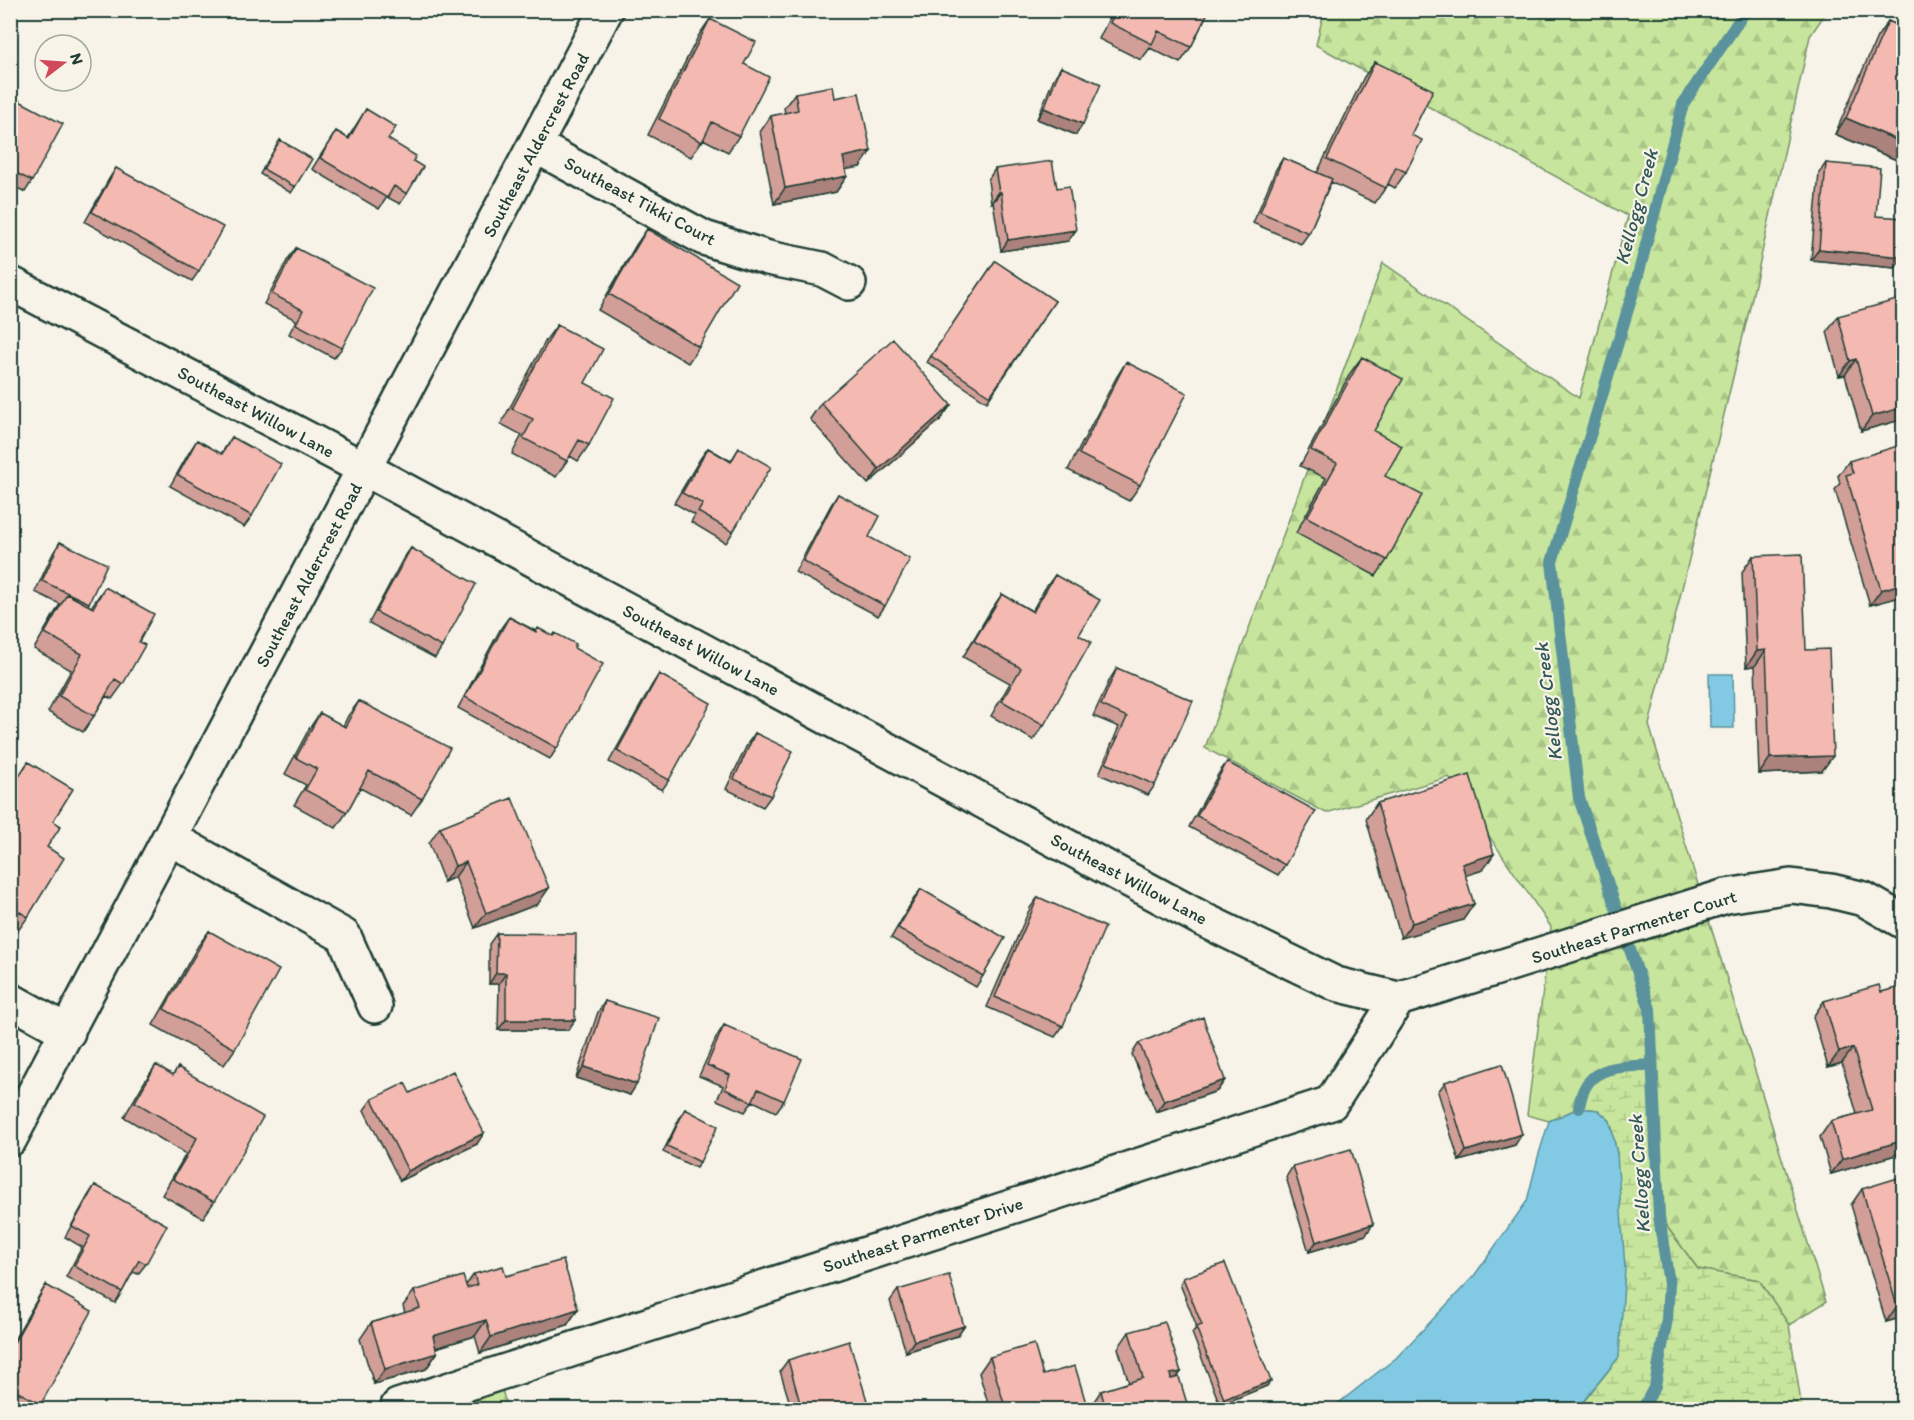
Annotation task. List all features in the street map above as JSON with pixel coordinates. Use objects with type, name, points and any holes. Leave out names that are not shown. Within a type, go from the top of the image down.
[{"type":"street","name":"Southeast Aldercrest Road","points":[[10,1139],[606,10]]},
{"type":"street","name":"Southeast Tikki Court","points":[[536,146],[704,238],[768,258],[822,269],[849,283]]},
{"type":"street","name":"Southeast Willow Lane","points":[[10,283],[365,469],[1204,920],[1336,984],[1398,999]]},
{"type":"street","points":[[170,838],[344,936],[375,1006]]},
{"type":"street","name":"Southeast Parmenter Court","points":[[1398,999],[1726,896],[1791,886],[1831,891],[1864,899],[1904,922]]},
{"type":"street","name":"Southeast Parmenter Drive","points":[[398,1406],[1331,1103],[1398,999]]},
{"type":"street","points":[[10,1000],[68,1032]]},
{"type":"green space","points":[[1324,11],[1827,11],[1810,36],[1749,311],[1649,725],[1826,1302],[1789,1325],[1759,1280],[1698,1269],[1659,1216],[1651,1065],[1581,1092],[1579,1108],[1549,1121],[1527,1115],[1551,927],[1449,777],[1326,813],[1205,748],[1383,263],[1579,398],[1628,216],[1316,45]]},
{"type":"green space","points":[[1651,1065],[1659,1216],[1698,1269],[1759,1280],[1789,1325],[1802,1409],[1577,1410],[1619,1357],[1617,1154],[1610,1121],[1598,1110],[1579,1108],[1582,1094],[1587,1083],[1604,1071]]},
{"type":"green space","points":[[502,1389],[507,1409],[457,1410]]},
{"type":"water","points":[[1709,674],[1733,674],[1734,728],[1710,728]]},
{"type":"water","points":[[1579,1108],[1598,1110],[1610,1121],[1617,1154],[1625,1269],[1619,1357],[1577,1409],[1331,1409],[1396,1358],[1474,1276],[1527,1201],[1549,1121]]},
{"type":"building","points":[[1116,10],[1209,10],[1191,47],[1158,31],[1152,44],[1110,23]]},
{"type":"building","points":[[710,19],[756,42],[744,64],[769,77],[739,136],[712,122],[702,142],[659,119]]},
{"type":"building","points":[[1888,21],[1904,28],[1904,143],[1846,118]]},
{"type":"building","points":[[1375,62],[1433,90],[1411,135],[1422,140],[1406,172],[1396,167],[1386,188],[1327,159]]},
{"type":"building","points":[[1061,67],[1101,84],[1083,124],[1044,108]]},
{"type":"building","points":[[833,86],[835,98],[859,93],[871,151],[843,157],[847,176],[785,188],[771,116],[798,110],[795,93]]},
{"type":"building","points":[[10,96],[63,124],[32,181],[10,170]]},
{"type":"building","points":[[366,109],[396,127],[388,139],[416,156],[413,161],[423,167],[407,194],[394,186],[387,198],[320,158],[336,131],[349,139]]},
{"type":"building","points":[[280,140],[312,159],[295,187],[263,169]]},
{"type":"building","points":[[1283,158],[1332,179],[1309,233],[1260,212]]},
{"type":"building","points":[[1052,161],[1057,188],[1069,186],[1076,230],[1008,240],[995,169]]},
{"type":"building","points":[[1826,163],[1880,168],[1876,216],[1904,218],[1903,257],[1819,249]]},
{"type":"building","points":[[116,168],[223,227],[199,271],[92,212]]},
{"type":"building","points":[[647,229],[737,282],[699,347],[609,294]]},
{"type":"building","points":[[296,248],[373,288],[342,348],[296,324],[303,310],[272,294]]},
{"type":"building","points":[[995,261],[1055,301],[990,396],[931,356]]},
{"type":"building","points":[[1904,298],[1904,407],[1872,416],[1856,359],[1850,361],[1838,316]]},
{"type":"building","points":[[557,325],[603,349],[585,383],[614,398],[589,445],[579,440],[567,461],[523,438],[533,419],[512,409]]},
{"type":"building","points":[[893,339],[951,405],[879,469],[821,403]]},
{"type":"building","points":[[1362,357],[1403,379],[1374,431],[1402,446],[1385,476],[1422,495],[1387,560],[1307,517],[1337,463],[1311,450]]},
{"type":"building","points":[[1126,362],[1187,393],[1140,485],[1079,454]]},
{"type":"building","points":[[232,437],[281,464],[252,516],[178,475],[197,440],[222,454]]},
{"type":"building","points":[[1904,444],[1904,583],[1881,590],[1846,475],[1853,473],[1849,461]]},
{"type":"building","points":[[708,448],[731,462],[739,448],[771,467],[733,532],[698,512],[703,504],[682,493]]},
{"type":"building","points":[[838,494],[880,516],[869,537],[910,559],[885,606],[803,561]]},
{"type":"building","points":[[60,542],[107,564],[89,603],[42,581]]},
{"type":"building","points":[[411,548],[476,584],[442,647],[376,612]]},
{"type":"building","points":[[1802,554],[1806,650],[1829,649],[1833,756],[1770,758],[1766,650],[1757,651],[1753,556]]},
{"type":"building","points":[[1055,575],[1100,600],[1079,635],[1091,642],[1044,725],[1002,701],[1021,668],[974,641],[1002,594],[1033,612]]},
{"type":"building","points":[[105,587],[154,614],[139,642],[145,645],[123,684],[115,679],[94,716],[59,696],[82,654],[45,633],[67,594],[93,608]]},
{"type":"building","points":[[509,617],[536,632],[538,628],[553,636],[555,633],[576,644],[574,648],[603,664],[557,748],[465,697]]},
{"type":"building","points":[[1117,668],[1193,701],[1155,785],[1106,763],[1127,717],[1101,705]]},
{"type":"building","points":[[659,674],[711,703],[669,780],[617,751]]},
{"type":"building","points":[[359,701],[450,748],[422,799],[369,771],[347,812],[305,790],[317,769],[296,758],[320,713],[345,727]]},
{"type":"building","points":[[755,733],[793,751],[771,796],[734,779]]},
{"type":"building","points":[[28,762],[73,789],[53,821],[61,826],[47,847],[64,858],[28,917],[10,906],[10,791]]},
{"type":"building","points":[[1227,762],[1316,811],[1285,865],[1197,816]]},
{"type":"building","points":[[1470,775],[1494,854],[1462,864],[1474,904],[1412,923],[1377,803]]},
{"type":"building","points":[[512,798],[549,888],[486,913],[466,862],[455,866],[440,827]]},
{"type":"building","points":[[921,889],[1005,938],[983,976],[898,928]]},
{"type":"building","points":[[1038,897],[1105,927],[1063,1026],[995,997]]},
{"type":"building","points":[[209,931],[279,970],[235,1049],[164,1009]]},
{"type":"building","points":[[497,933],[576,934],[575,1020],[506,1020],[506,973],[496,973]]},
{"type":"building","points":[[1879,985],[1881,992],[1900,987],[1904,998],[1904,1031],[1901,1032],[1904,1039],[1904,1140],[1842,1159],[1831,1121],[1872,1110],[1853,1048],[1839,1052],[1824,1001]]},
{"type":"building","points":[[605,1001],[659,1018],[637,1084],[584,1067]]},
{"type":"building","points":[[1203,1017],[1225,1080],[1164,1101],[1139,1043]]},
{"type":"building","points":[[724,1025],[802,1059],[784,1101],[758,1089],[752,1102],[725,1089],[730,1075],[707,1065]]},
{"type":"building","points":[[1502,1064],[1522,1134],[1466,1151],[1445,1082]]},
{"type":"building","points":[[156,1065],[173,1075],[178,1067],[263,1117],[214,1202],[173,1179],[197,1138],[135,1102]]},
{"type":"building","points":[[453,1071],[484,1133],[408,1171],[372,1099],[405,1083],[410,1093]]},
{"type":"building","points":[[685,1109],[718,1126],[700,1162],[667,1146]]},
{"type":"building","points":[[1351,1149],[1373,1224],[1316,1242],[1293,1166]]},
{"type":"building","points":[[1904,1176],[1904,1304],[1897,1306],[1862,1189]]},
{"type":"building","points":[[95,1185],[167,1225],[146,1264],[139,1260],[122,1292],[74,1266],[90,1236],[72,1226]]},
{"type":"building","points":[[563,1260],[578,1309],[491,1337],[486,1320],[433,1336],[437,1353],[385,1369],[371,1323],[420,1308],[414,1291],[463,1276],[467,1288],[477,1285],[474,1274],[503,1266],[506,1276]]},
{"type":"building","points":[[1225,1263],[1271,1381],[1224,1399],[1196,1327],[1202,1325],[1183,1278]]},
{"type":"building","points":[[949,1275],[964,1326],[914,1341],[898,1290]]},
{"type":"building","points":[[46,1285],[92,1311],[41,1404],[10,1388],[10,1350]]},
{"type":"building","points":[[1165,1322],[1181,1372],[1170,1374],[1171,1379],[1179,1377],[1189,1410],[1106,1410],[1101,1391],[1143,1378],[1129,1332]]},
{"type":"building","points":[[849,1341],[868,1404],[848,1410],[802,1410],[788,1360]]},
{"type":"building","points":[[1034,1344],[1043,1375],[1075,1366],[1088,1410],[1006,1410],[990,1357]]},
{"type":"waterway","name":"Kellogg Creek","points":[[1642,1410],[1655,1386],[1667,1319],[1669,1284],[1659,1216],[1650,1009],[1579,798],[1552,562],[1637,279],[1683,104],[1746,10]]},
{"type":"waterway","points":[[1579,1108],[1587,1083],[1595,1076],[1614,1068],[1651,1065]]}]
